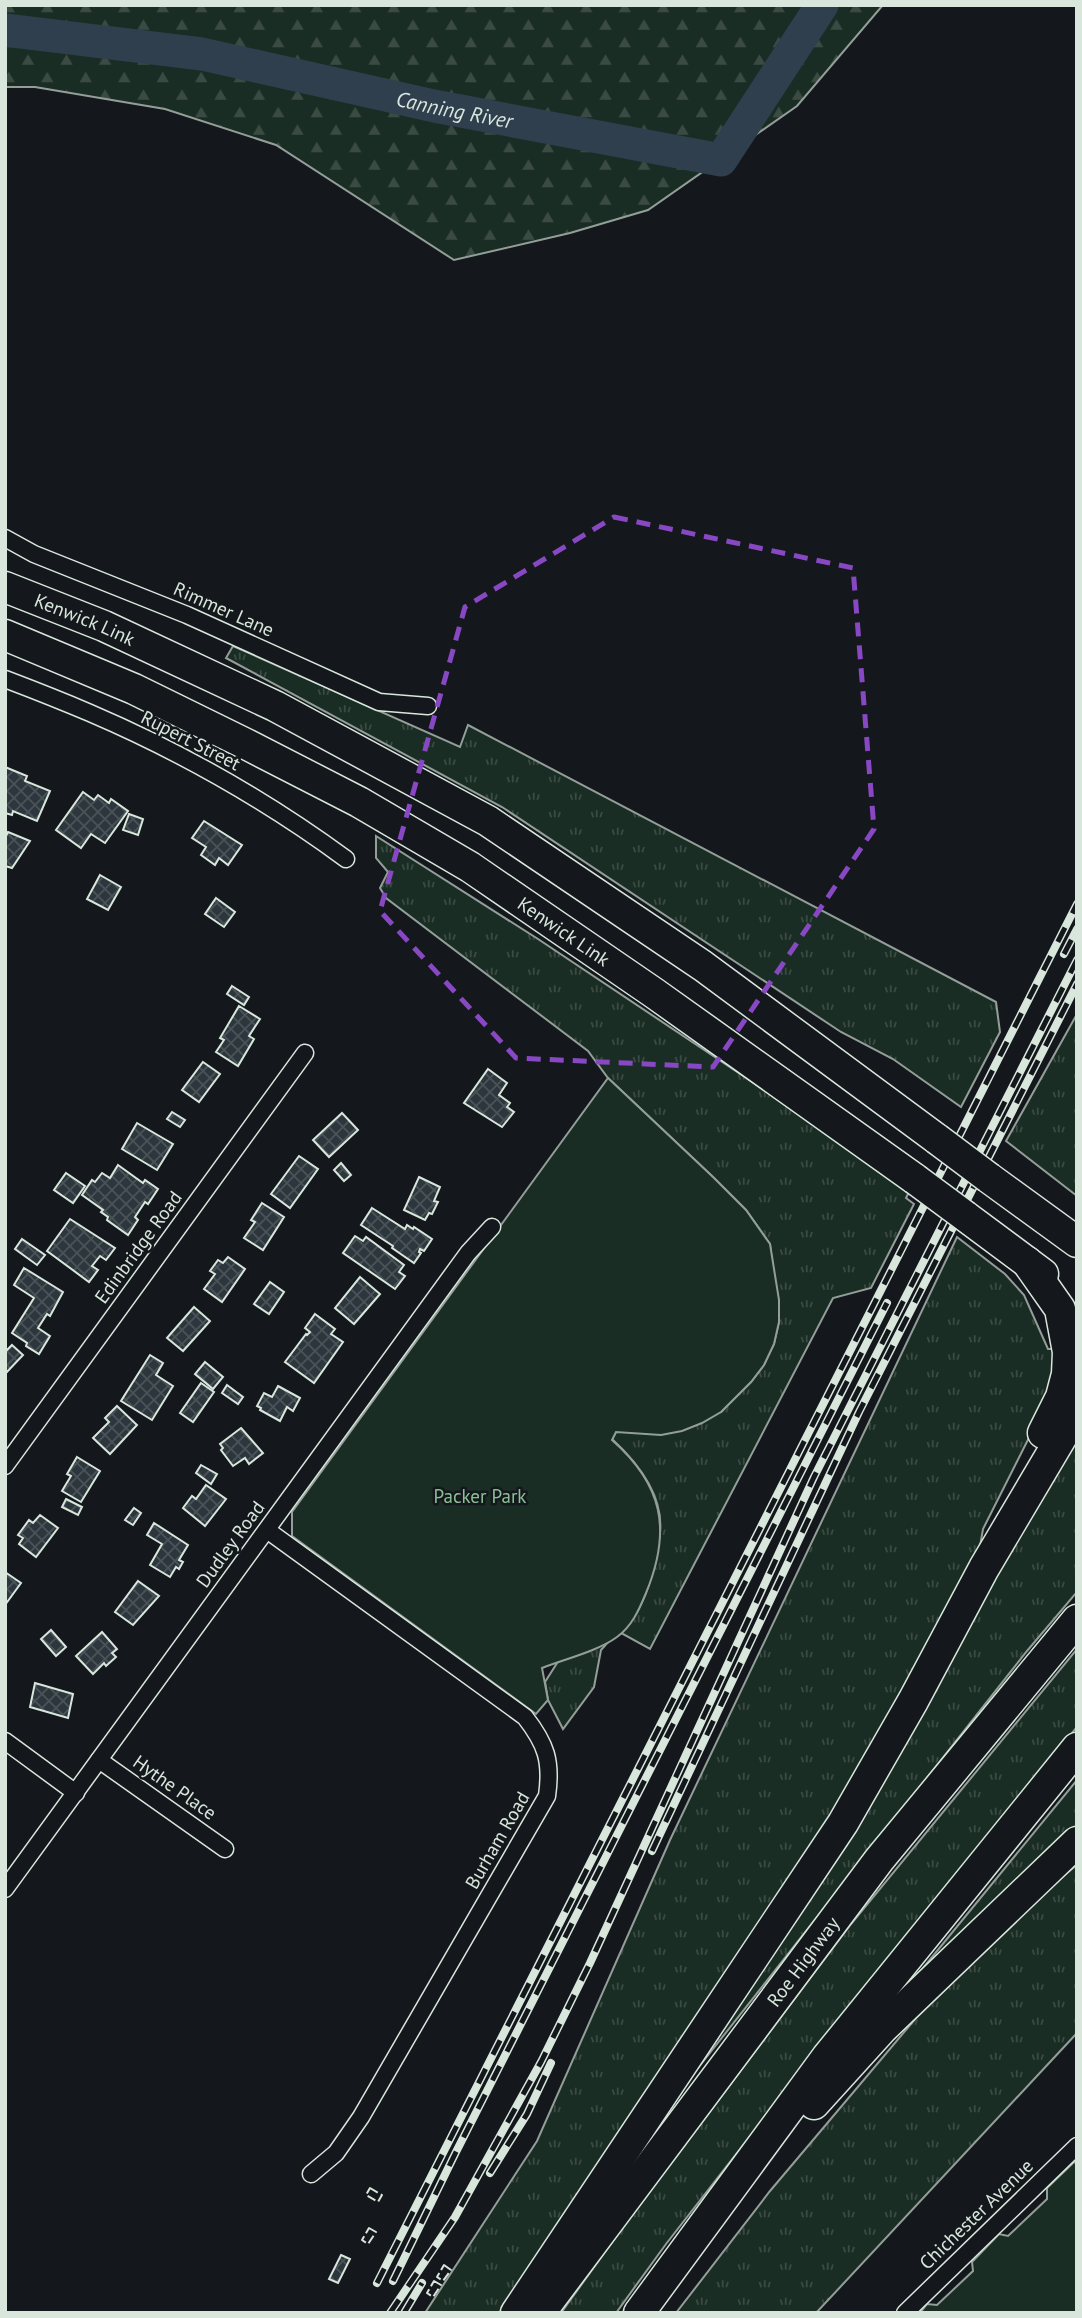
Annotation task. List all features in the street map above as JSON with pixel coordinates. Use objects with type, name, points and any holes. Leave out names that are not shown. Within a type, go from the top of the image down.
[{"type":"highway","name":"Kenwick Link","points":[[5,587],[104,626],[275,706],[488,821],[703,966],[1077,1242]]},
{"type":"highway","name":"Kenwick Link","points":[[5,635],[134,689],[257,749],[359,802],[470,867],[915,1179],[1077,1300]]},
{"type":"highway","points":[[997,1184],[1077,1223]]},
{"type":"highway","points":[[984,1568],[994,1527],[1061,1396],[1068,1374],[1068,1352],[1060,1309],[1027,1262]]},
{"type":"highway","points":[[516,2313],[843,1823],[913,1701],[984,1568],[1077,1411]]},
{"type":"highway","name":"Roe Highway","points":[[540,2313],[879,1860],[1077,1620]]},
{"type":"highway","points":[[639,2313],[827,2057],[1077,1748]]},
{"type":"highway","points":[[735,2184],[791,2129],[883,2028],[1077,1842]]},
{"type":"street","name":"Rimmer Lane","points":[[5,538],[34,554],[187,615],[379,702],[428,706]]},
{"type":"street","name":"Rupert Street","points":[[5,679],[91,713],[232,783],[346,859]]},
{"type":"street","name":"Edinbridge Road","points":[[5,1466],[304,1053]]},
{"type":"street","name":"Dudley Road","points":[[5,1889],[468,1253],[492,1227]]},
{"type":"street","name":"Burham Road","points":[[267,1530],[525,1717],[539,1735],[547,1755],[550,1776],[547,1796],[361,2117],[337,2153],[311,2174]]},
{"type":"street","points":[[5,1741],[76,1793]]},
{"type":"street","name":"Hythe Place","points":[[99,1760],[225,1849]]},
{"type":"street","name":"Chichester Avenue","points":[[905,2313],[1077,2146]]},
{"type":"highlighted area","points":[[614,517],[853,568],[874,829],[713,1067],[516,1058],[380,911],[465,607]]},
{"type":"green space","points":[[5,5],[883,5],[797,106],[648,210],[570,233],[454,260],[276,145],[165,109],[35,87],[5,87]]},
{"type":"green space","points":[[233,646],[460,747],[468,725],[996,1002],[1000,1032],[961,1107],[893,1059],[841,1032],[502,807],[226,658]]},
{"type":"green space","points":[[376,836],[538,939],[911,1188],[906,1198],[914,1204],[871,1288],[833,1298],[650,1649],[621,1633],[638,1610],[649,1584],[660,1533],[658,1506],[640,1469],[612,1439],[616,1432],[721,1412],[751,1382],[764,1365],[774,1344],[779,1322],[770,1244],[746,1210],[608,1078],[588,1051],[386,898],[380,888],[388,872],[376,858]]},
{"type":"green space","points":[[1077,1014],[1077,1196],[1006,1141]]},
{"type":"green space","name":"Packer Park","points":[[608,1078],[746,1210],[770,1244],[779,1300],[779,1322],[774,1344],[764,1365],[721,1412],[682,1431],[661,1435],[616,1432],[612,1440],[642,1474],[658,1510],[659,1549],[654,1570],[638,1611],[622,1633],[600,1646],[542,1668],[548,1700],[536,1714],[292,1536],[292,1512]]},
{"type":"green space","points":[[957,1237],[1005,1274],[1024,1295],[1048,1349],[1054,1349],[1054,1372],[1049,1398],[983,1529],[979,1552],[856,1781],[499,2313],[425,2313],[537,2141],[670,1840]]},
{"type":"green space","points":[[1077,1423],[1077,1592],[1027,1651],[698,2068],[691,2063]]},
{"type":"green space","points":[[609,1641],[601,1650],[594,1687],[563,1729],[548,1700],[545,1682],[559,1660]]},
{"type":"green space","points":[[1077,1649],[1077,1727],[910,1931],[666,2244],[616,2313],[561,2313],[851,1924]]},
{"type":"green space","points":[[1077,1780],[1077,1839],[910,1984]]},
{"type":"green space","points":[[1077,1865],[1077,2033],[816,2313],[676,2313],[770,2191],[916,2018],[1048,1888]]},
{"type":"green space","points":[[1074,2162],[1077,2164],[1077,2313],[920,2313],[927,2304],[937,2305],[973,2271],[972,2262],[999,2234],[1008,2236],[1047,2199],[1047,2188]]},
{"type":"building","points":[[5,767],[27,776],[25,781],[50,791],[37,821],[13,811],[12,815],[5,813]]},
{"type":"building","points":[[83,792],[94,800],[98,795],[109,803],[111,799],[128,811],[105,843],[91,834],[81,848],[56,830]]},
{"type":"building","points":[[129,814],[143,819],[138,835],[123,830]]},
{"type":"building","points":[[204,821],[242,845],[228,865],[219,858],[215,865],[201,855],[206,847],[192,838]]},
{"type":"building","points":[[8,832],[30,841],[12,868],[5,866],[5,838]]},
{"type":"building","points":[[100,875],[121,887],[108,910],[87,899]]},
{"type":"building","points":[[216,898],[235,912],[224,927],[205,914]]},
{"type":"building","points":[[232,986],[249,997],[244,1005],[227,994]]},
{"type":"building","points":[[239,1006],[260,1019],[249,1036],[254,1039],[238,1066],[216,1052],[224,1040],[220,1038]]},
{"type":"building","points":[[203,1062],[220,1074],[199,1102],[182,1090]]},
{"type":"building","points":[[488,1069],[507,1083],[499,1095],[510,1103],[507,1107],[514,1112],[502,1127],[464,1103]]},
{"type":"building","points":[[172,1112],[185,1120],[180,1127],[167,1119]]},
{"type":"building","points":[[342,1113],[358,1130],[329,1157],[313,1140]]},
{"type":"building","points":[[137,1123],[173,1144],[157,1170],[122,1149]]},
{"type":"building","points":[[299,1156],[318,1169],[290,1208],[271,1194]]},
{"type":"building","points":[[341,1163],[351,1175],[344,1181],[334,1170]]},
{"type":"building","points":[[118,1165],[143,1183],[145,1180],[158,1189],[135,1217],[138,1220],[128,1235],[107,1220],[108,1217],[101,1212],[103,1210],[82,1195],[92,1180],[95,1182],[102,1173],[110,1178]]},
{"type":"building","points":[[66,1173],[85,1186],[73,1203],[54,1190]]},
{"type":"building","points":[[419,1177],[440,1187],[434,1201],[438,1202],[432,1214],[429,1213],[425,1220],[404,1210]]},
{"type":"building","points":[[262,1203],[284,1217],[263,1250],[244,1238],[255,1222],[251,1220]]},
{"type":"building","points":[[372,1208],[405,1229],[407,1225],[413,1229],[414,1227],[432,1239],[424,1251],[420,1249],[421,1253],[414,1263],[361,1225]]},
{"type":"building","points":[[70,1219],[115,1248],[106,1260],[100,1256],[92,1266],[98,1270],[89,1282],[47,1251]]},
{"type":"building","points":[[355,1236],[363,1241],[366,1237],[404,1265],[399,1272],[405,1276],[395,1289],[343,1253]]},
{"type":"building","points":[[22,1239],[45,1255],[37,1265],[15,1249]]},
{"type":"building","points":[[228,1257],[245,1269],[222,1302],[204,1289],[215,1274],[210,1271],[218,1260],[223,1263]]},
{"type":"building","points":[[24,1268],[63,1292],[50,1316],[47,1314],[38,1328],[50,1336],[39,1354],[12,1333],[34,1298],[14,1285]]},
{"type":"building","points":[[360,1277],[380,1294],[354,1324],[335,1308]]},
{"type":"building","points":[[270,1282],[284,1292],[269,1314],[254,1304]]},
{"type":"building","points":[[194,1307],[210,1321],[183,1351],[167,1338]]},
{"type":"building","points":[[315,1314],[335,1329],[331,1334],[343,1342],[314,1383],[285,1362],[310,1332],[305,1328]]},
{"type":"building","points":[[12,1345],[23,1355],[5,1374],[5,1352]]},
{"type":"building","points":[[150,1355],[163,1363],[156,1375],[173,1386],[152,1420],[121,1401]]},
{"type":"building","points":[[205,1362],[223,1377],[213,1389],[195,1374]]},
{"type":"building","points":[[201,1383],[214,1392],[193,1422],[180,1413]]},
{"type":"building","points":[[227,1385],[243,1397],[238,1404],[222,1393]]},
{"type":"building","points":[[278,1386],[300,1398],[293,1411],[287,1407],[280,1421],[257,1406],[264,1393],[272,1397]]},
{"type":"building","points":[[117,1406],[137,1425],[110,1454],[93,1438],[109,1422],[105,1418]]},
{"type":"building","points":[[241,1428],[263,1453],[249,1464],[245,1458],[233,1466],[221,1450],[223,1448],[220,1444]]},
{"type":"building","points":[[77,1457],[100,1471],[81,1502],[62,1491],[71,1476],[67,1474]]},
{"type":"building","points":[[201,1465],[217,1474],[211,1484],[196,1473]]},
{"type":"building","points":[[206,1485],[226,1499],[205,1526],[183,1508],[192,1496],[196,1499]]},
{"type":"building","points":[[66,1499],[82,1507],[78,1515],[62,1507]]},
{"type":"building","points":[[134,1508],[141,1513],[133,1525],[125,1520]]},
{"type":"building","points":[[40,1515],[58,1528],[36,1557],[19,1544],[23,1538],[18,1535],[29,1520],[33,1523]]},
{"type":"building","points":[[154,1523],[188,1545],[179,1560],[183,1562],[170,1577],[150,1565],[162,1544],[147,1535]]},
{"type":"building","points":[[5,1572],[21,1583],[5,1605]]},
{"type":"building","points":[[138,1581],[159,1596],[133,1625],[115,1612]]},
{"type":"building","points":[[51,1630],[66,1647],[56,1656],[41,1639]]},
{"type":"building","points":[[102,1632],[117,1649],[112,1653],[116,1657],[106,1666],[104,1663],[93,1674],[76,1656]]},
{"type":"building","points":[[35,1683],[73,1694],[68,1718],[30,1707]]},
{"type":"building","points":[[341,2255],[350,2259],[338,2283],[329,2279]]},
{"type":"waterway","name":"Canning River","points":[[5,30],[202,54],[434,106],[721,160],[822,5]]},
{"type":"railway","points":[[377,2283],[1077,904]]},
{"type":"railway","points":[[1064,954],[1077,929]]},
{"type":"railway","points":[[390,2313],[455,2217],[541,2062],[590,1963],[814,1477],[1077,960]]},
{"type":"railway","points":[[652,1851],[859,1412],[1077,984]]},
{"type":"railway","points":[[393,2281],[887,1303]]},
{"type":"railway","points":[[490,2173],[527,2114],[551,2063]]},
{"type":"railway","points":[[404,2313],[422,2283]]},
{"type":"fence","points":[[370,2188],[382,2195],[378,2202],[366,2195],[370,2188]]},
{"type":"fence","points":[[369,2228],[376,2232],[368,2244],[362,2240],[369,2228]]},
{"type":"fence","points":[[444,2265],[451,2270],[443,2281],[437,2277],[444,2265]]},
{"type":"fence","points":[[434,2281],[441,2285],[433,2297],[427,2293],[434,2281]]}]
